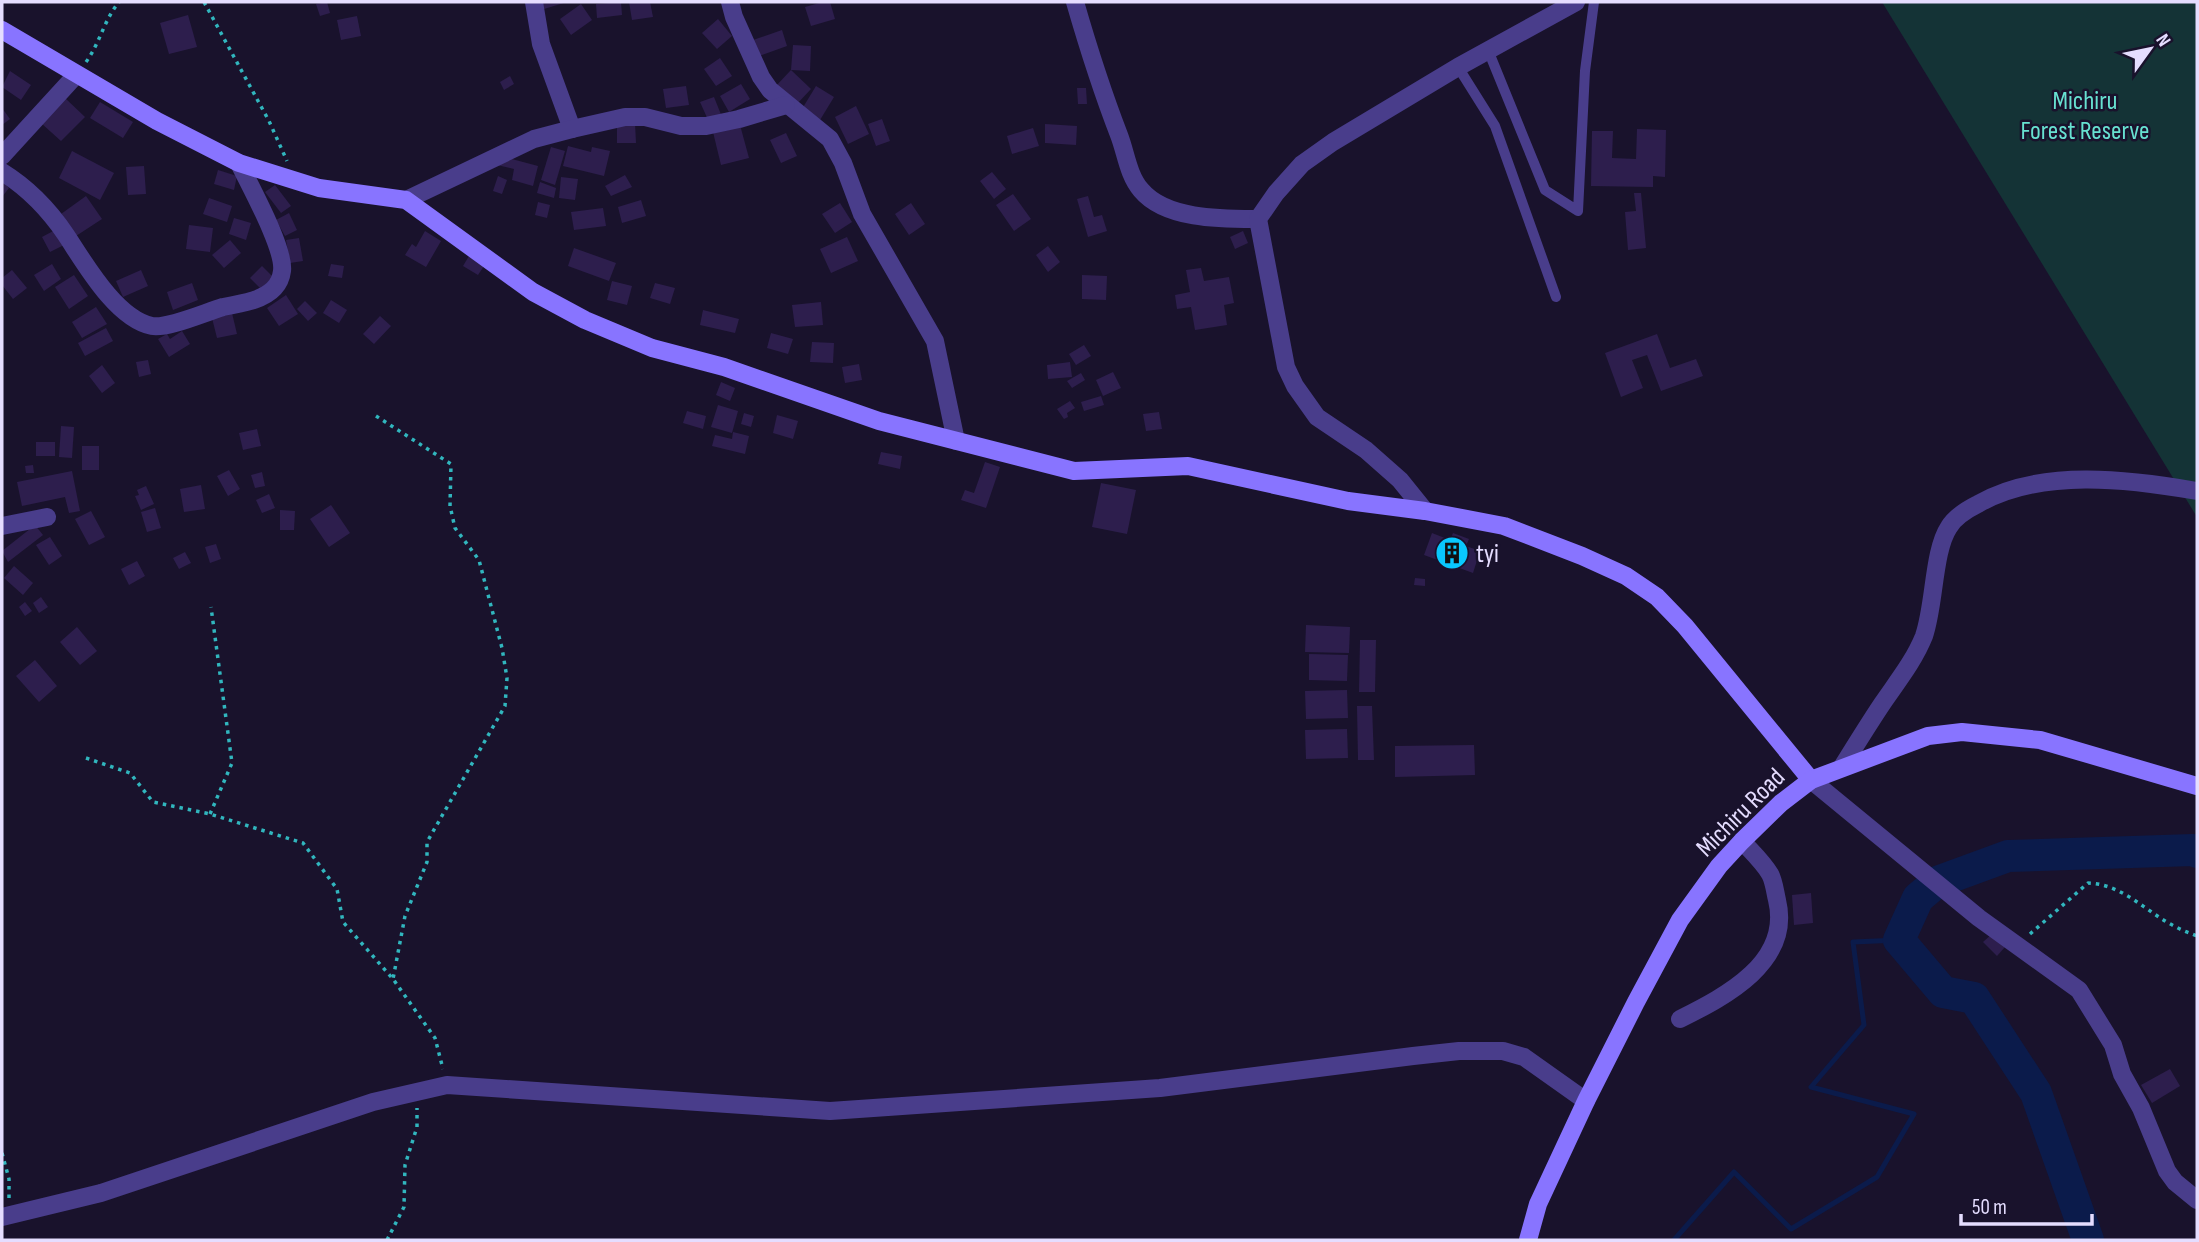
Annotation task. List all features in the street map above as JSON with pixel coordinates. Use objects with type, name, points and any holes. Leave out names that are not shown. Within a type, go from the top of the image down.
[{"type":"street","points":[[534,2],[541,44],[572,129]]},
{"type":"street","points":[[730,2],[761,77],[770,90],[830,139],[843,163],[862,214],[935,341],[956,441]]},
{"type":"street","points":[[1075,2],[1106,104],[1130,170],[1142,191],[1158,203],[1187,215],[1212,219],[1258,219]]},
{"type":"street","points":[[1425,511],[1399,480],[1366,450],[1317,417],[1295,386],[1286,367],[1258,219],[1276,193],[1303,164],[1333,142],[1458,67],[1576,2]]},
{"type":"street","points":[[2,30],[178,133],[239,163],[319,188],[406,200],[533,292],[585,320],[652,348],[724,367],[879,421],[1074,471],[1188,466],[1348,500],[1504,526],[1626,576],[1657,597],[1685,626],[1811,780],[1979,918],[2079,990],[2113,1045],[2122,1074],[2141,1108],[2167,1171],[2175,1182],[2197,1200]]},
{"type":"street","points":[[2,156],[76,75]]},
{"type":"street","points":[[406,200],[534,139],[572,129],[625,117],[645,117],[681,126],[706,126],[739,120],[786,105]]},
{"type":"street","points":[[2,172],[29,191],[47,211],[106,293],[132,318],[153,327],[177,323],[223,307],[254,300],[270,294],[279,283],[282,269],[277,247],[239,163]]},
{"type":"street","points":[[1842,767],[1911,662],[1930,614],[1942,541],[1950,525],[1968,509],[1998,492],[2027,485],[2092,480],[2152,483],[2197,491]]},
{"type":"street","points":[[2,526],[47,517]]},
{"type":"street","name":"Michiru Road","points":[[1528,1240],[1538,1204],[1586,1101],[1680,920],[1719,866],[1742,841],[1781,803],[1811,780],[1928,736],[1962,732],[2040,740],[2197,786]]},
{"type":"street","points":[[1680,1019],[1716,1001],[1744,981],[1773,950],[1780,931],[1771,875],[1742,841]]},
{"type":"street","points":[[6,1216],[101,1193],[373,1102],[447,1085],[830,1111],[1160,1088],[1448,1053],[1503,1051],[1524,1057],[1586,1101]]},
{"type":"lane","points":[[1488,50],[1545,190],[1578,211],[1585,71],[1594,2]]},
{"type":"lane","points":[[1458,67],[1495,126],[1556,297]]},
{"type":"path","points":[[76,75],[94,51],[109,14],[119,2]]},
{"type":"path","points":[[204,2],[269,121],[295,181]]},
{"type":"path","points":[[376,416],[451,464],[450,506],[455,528],[479,561],[502,648],[507,678],[505,706],[427,842],[427,862],[405,916],[393,979]]},
{"type":"path","points":[[210,814],[232,763],[211,607]]},
{"type":"path","points":[[86,758],[130,773],[153,802],[210,814],[303,843],[337,889],[343,922],[393,979],[435,1038],[447,1085]]},
{"type":"path","points":[[2018,945],[2088,883],[2102,883],[2140,902],[2175,927],[2197,936]]},
{"type":"path","points":[[387,1240],[404,1207],[405,1165],[417,1127],[416,1092]]},
{"type":"path","points":[[2,1153],[9,1178],[6,1216]]},
{"type":"green space","name":"Michiru Forest Reserve","points":[[1882,2],[2197,2],[2197,517]]},
{"type":"building","points":[[327,2],[330,13],[320,16],[316,4]]},
{"type":"building","points":[[542,2],[567,2],[544,9]]},
{"type":"building","points":[[621,2],[622,15],[597,18],[596,4]]},
{"type":"building","points":[[629,2],[650,2],[653,17],[632,20]]},
{"type":"building","points":[[830,2],[835,19],[811,26],[805,7]]},
{"type":"building","points":[[581,4],[592,20],[571,35],[560,19]]},
{"type":"building","points":[[188,15],[197,47],[169,54],[160,23]]},
{"type":"building","points":[[357,16],[361,36],[341,40],[337,20]]},
{"type":"building","points":[[718,19],[732,36],[717,49],[702,33]]},
{"type":"building","points":[[782,30],[787,46],[759,56],[753,40]]},
{"type":"building","points":[[793,45],[811,46],[810,71],[791,70]]},
{"type":"building","points":[[720,58],[732,76],[716,86],[704,69]]},
{"type":"building","points":[[791,70],[811,89],[796,105],[776,86]]},
{"type":"building","points":[[10,71],[31,85],[21,100],[2,87]]},
{"type":"building","points":[[510,76],[514,84],[504,90],[500,82]]},
{"type":"building","points":[[741,84],[750,99],[729,112],[720,96]]},
{"type":"building","points":[[686,86],[689,105],[666,108],[663,89]]},
{"type":"building","points":[[816,86],[834,97],[820,120],[802,109]]},
{"type":"building","points":[[1077,88],[1086,88],[1087,104],[1078,104]]},
{"type":"building","points":[[714,97],[722,117],[709,122],[700,102]]},
{"type":"building","points":[[65,98],[85,117],[61,141],[41,123]]},
{"type":"building","points":[[100,102],[133,122],[123,138],[90,118]]},
{"type":"building","points":[[856,106],[869,134],[848,144],[835,117]]},
{"type":"building","points":[[2,108],[10,119],[2,125]]},
{"type":"building","points":[[882,119],[890,141],[876,146],[868,124]]},
{"type":"building","points":[[617,123],[635,123],[636,143],[617,143]]},
{"type":"building","points":[[1045,124],[1077,126],[1076,145],[1045,143]]},
{"type":"building","points":[[740,125],[749,158],[721,165],[713,132]]},
{"type":"building","points":[[1033,128],[1039,146],[1012,154],[1007,136]]},
{"type":"building","points":[[1637,129],[1666,130],[1665,177],[1653,176],[1653,187],[1591,186],[1592,131],[1613,131],[1612,158],[1636,159]]},
{"type":"building","points":[[786,133],[797,156],[781,163],[770,140]]},
{"type":"building","points":[[568,146],[591,152],[592,147],[610,151],[604,176],[563,166]]},
{"type":"building","points":[[551,147],[565,151],[555,185],[541,180]]},
{"type":"building","points":[[72,151],[114,173],[100,200],[59,178]]},
{"type":"building","points":[[500,156],[538,166],[533,186],[512,180],[514,169],[497,165]]},
{"type":"building","points":[[144,166],[146,194],[128,195],[126,167]]},
{"type":"building","points":[[218,170],[237,176],[234,190],[214,184]]},
{"type":"building","points":[[992,172],[1006,189],[994,199],[980,181]]},
{"type":"building","points":[[625,175],[632,187],[611,196],[605,186]]},
{"type":"building","points":[[498,176],[507,180],[502,194],[493,191]]},
{"type":"building","points":[[561,177],[578,179],[575,200],[559,198]]},
{"type":"building","points":[[2,181],[9,188],[2,197]]},
{"type":"building","points":[[540,182],[556,188],[554,198],[537,193]]},
{"type":"building","points":[[275,185],[291,206],[281,213],[265,192]]},
{"type":"building","points":[[1634,193],[1641,193],[1646,248],[1628,250],[1625,212],[1636,211]]},
{"type":"building","points":[[1013,194],[1031,219],[1014,231],[996,205]]},
{"type":"building","points":[[86,196],[102,219],[76,236],[61,214]]},
{"type":"building","points":[[1088,196],[1094,217],[1102,215],[1107,231],[1088,237],[1077,199]]},
{"type":"building","points":[[209,198],[232,206],[227,222],[203,214]]},
{"type":"building","points":[[641,200],[646,216],[622,223],[618,207]]},
{"type":"building","points":[[538,202],[550,205],[547,218],[535,215]]},
{"type":"building","points":[[840,203],[852,222],[835,233],[822,214]]},
{"type":"building","points":[[911,203],[925,224],[909,235],[895,214]]},
{"type":"building","points":[[603,208],[606,226],[574,230],[571,212]]},
{"type":"building","points":[[289,213],[297,230],[285,236],[276,220]]},
{"type":"building","points":[[234,218],[251,223],[246,240],[229,234]]},
{"type":"building","points":[[189,225],[213,228],[210,252],[186,249]]},
{"type":"building","points":[[55,230],[64,245],[50,252],[42,237]]},
{"type":"building","points":[[425,231],[441,241],[426,267],[405,255],[412,244],[416,247]]},
{"type":"building","points":[[1243,231],[1248,243],[1235,249],[1230,237]]},
{"type":"building","points":[[847,237],[858,261],[831,273],[820,249]]},
{"type":"building","points":[[299,238],[303,261],[290,263],[286,240]]},
{"type":"building","points":[[230,240],[241,253],[224,268],[212,255]]},
{"type":"building","points":[[1048,246],[1060,262],[1048,272],[1036,255]]},
{"type":"building","points":[[574,248],[616,263],[609,281],[568,266]]},
{"type":"building","points":[[469,256],[484,266],[478,275],[463,266]]},
{"type":"building","points":[[52,264],[61,279],[44,291],[34,275]]},
{"type":"building","points":[[331,264],[344,266],[342,278],[328,276]]},
{"type":"building","points":[[262,266],[273,277],[261,289],[250,278]]},
{"type":"building","points":[[1201,268],[1204,281],[1229,277],[1234,303],[1224,305],[1227,325],[1195,330],[1191,307],[1177,309],[1175,295],[1190,292],[1186,270]]},
{"type":"building","points":[[12,270],[27,288],[13,299],[2,285],[2,278]]},
{"type":"building","points":[[141,270],[148,286],[123,297],[116,281]]},
{"type":"building","points":[[74,275],[88,296],[69,309],[55,287]]},
{"type":"building","points":[[1082,275],[1107,276],[1106,300],[1082,299]]},
{"type":"building","points":[[612,281],[632,286],[627,305],[607,300]]},
{"type":"building","points":[[192,283],[198,300],[173,310],[167,292]]},
{"type":"building","points":[[655,283],[675,288],[670,304],[650,298]]},
{"type":"building","points":[[286,295],[298,314],[279,326],[267,308]]},
{"type":"building","points":[[331,300],[347,310],[339,323],[323,313]]},
{"type":"building","points":[[305,301],[317,313],[308,321],[297,309]]},
{"type":"building","points":[[821,302],[823,325],[795,327],[792,305]]},
{"type":"building","points":[[96,307],[107,324],[82,338],[72,322]]},
{"type":"building","points":[[703,310],[739,319],[735,333],[700,325]]},
{"type":"building","points":[[232,313],[237,334],[217,338],[212,318]]},
{"type":"building","points":[[380,316],[391,326],[374,344],[363,334]]},
{"type":"building","points":[[106,328],[113,341],[85,356],[78,343]]},
{"type":"building","points":[[182,331],[190,344],[169,357],[158,339],[167,334],[170,339]]},
{"type":"building","points":[[771,333],[793,339],[788,354],[767,348]]},
{"type":"building","points":[[1657,334],[1670,368],[1696,359],[1703,376],[1661,391],[1647,355],[1632,360],[1643,388],[1621,397],[1605,353]]},
{"type":"building","points":[[812,342],[834,343],[833,363],[810,362]]},
{"type":"building","points":[[1084,345],[1091,356],[1076,365],[1069,354]]},
{"type":"building","points":[[148,360],[151,374],[139,377],[136,362]]},
{"type":"building","points":[[1070,362],[1072,377],[1048,379],[1047,365]]},
{"type":"building","points":[[859,364],[862,380],[845,383],[842,367]]},
{"type":"building","points":[[102,365],[115,383],[102,393],[89,376]]},
{"type":"building","points":[[1113,372],[1121,388],[1103,396],[1096,380]]},
{"type":"building","points":[[1081,373],[1085,380],[1072,388],[1067,381]]},
{"type":"building","points":[[721,382],[735,388],[730,401],[716,395]]},
{"type":"building","points":[[1101,396],[1104,405],[1084,411],[1081,402]]},
{"type":"building","points":[[1070,401],[1075,408],[1067,413],[1068,417],[1064,419],[1057,409]]},
{"type":"building","points":[[718,405],[738,411],[732,433],[711,427]]},
{"type":"building","points":[[687,411],[706,416],[703,429],[683,423]]},
{"type":"building","points":[[1159,412],[1162,429],[1146,431],[1143,414]]},
{"type":"building","points":[[744,413],[754,416],[751,427],[741,424]]},
{"type":"building","points":[[777,415],[798,421],[793,439],[773,433]]},
{"type":"building","points":[[61,426],[74,427],[72,458],[59,457]]},
{"type":"building","points":[[257,429],[261,446],[243,450],[239,433]]},
{"type":"building","points":[[733,432],[749,436],[745,454],[712,446],[715,435],[732,439]]},
{"type":"building","points":[[36,442],[55,442],[55,456],[36,456]]},
{"type":"building","points":[[82,446],[99,446],[99,470],[82,470]]},
{"type":"building","points":[[881,452],[902,456],[900,469],[878,464]]},
{"type":"building","points":[[985,462],[1000,467],[986,508],[961,500],[965,490],[974,493]]},
{"type":"building","points":[[33,465],[34,473],[26,473],[25,466]]},
{"type":"building","points":[[229,470],[240,489],[228,496],[217,476]]},
{"type":"building","points":[[72,471],[80,511],[69,513],[65,497],[22,506],[17,482]]},
{"type":"building","points":[[262,472],[265,486],[255,488],[251,475]]},
{"type":"building","points":[[1101,483],[1136,490],[1127,534],[1092,527]]},
{"type":"building","points":[[201,485],[205,509],[184,512],[180,489]]},
{"type":"building","points":[[146,486],[154,504],[141,510],[135,496],[139,495],[137,490]]},
{"type":"building","points":[[269,494],[275,508],[262,513],[256,500]]},
{"type":"building","points":[[331,505],[350,533],[329,547],[310,519]]},
{"type":"building","points":[[155,508],[161,528],[147,532],[141,512]]},
{"type":"building","points":[[280,510],[295,511],[294,530],[280,530]]},
{"type":"building","points":[[91,511],[105,537],[89,545],[75,519]]},
{"type":"building","points":[[35,525],[43,535],[8,562],[2,551]]},
{"type":"building","name":"tyi","points":[[1432,533],[1450,540],[1453,533],[1469,539],[1466,546],[1480,551],[1473,573],[1424,555]]},
{"type":"building","points":[[50,537],[62,556],[49,565],[36,545]]},
{"type":"building","points":[[216,544],[221,559],[210,563],[205,547]]},
{"type":"building","points":[[185,552],[191,563],[179,569],[173,558]]},
{"type":"building","points":[[137,561],[145,576],[129,585],[121,569]]},
{"type":"building","points":[[14,566],[33,583],[23,595],[4,578]]},
{"type":"building","points":[[1415,578],[1425,579],[1425,586],[1414,585]]},
{"type":"building","points":[[41,597],[48,607],[39,613],[33,603]]},
{"type":"building","points":[[25,602],[32,611],[25,616],[19,607]]},
{"type":"building","points":[[1306,625],[1350,627],[1349,653],[1305,652]]},
{"type":"building","points":[[77,627],[97,651],[80,665],[60,642]]},
{"type":"building","points":[[1360,640],[1376,640],[1375,692],[1359,692]]},
{"type":"building","points":[[1309,654],[1348,655],[1347,681],[1309,680]]},
{"type":"building","points":[[35,660],[57,686],[39,702],[16,676]]},
{"type":"building","points":[[1347,690],[1348,718],[1306,719],[1305,691]]},
{"type":"building","points":[[1357,706],[1372,706],[1374,760],[1358,760]]},
{"type":"building","points":[[1347,729],[1348,758],[1306,759],[1305,730]]},
{"type":"building","points":[[1474,745],[1475,775],[1395,777],[1395,746]]},
{"type":"building","points":[[1811,893],[1813,923],[1794,925],[1792,895]]},
{"type":"building","points":[[1992,934],[2005,947],[1997,956],[1983,942]]},
{"type":"building","points":[[2170,1069],[2180,1086],[2152,1103],[2141,1085]]},
{"type":"waterway","points":[[2088,1240],[2036,1093],[1974,998],[1943,992],[1899,940],[1918,898],[1937,882],[2008,856],[2197,852]]},
{"type":"waterway","points":[[1674,1240],[1734,1172],[1791,1229],[1877,1177],[1914,1114],[1811,1087],[1864,1025],[1853,942],[1899,940]]},
{"type":"place","name":"tyi","points":[[1452,553]]}]
